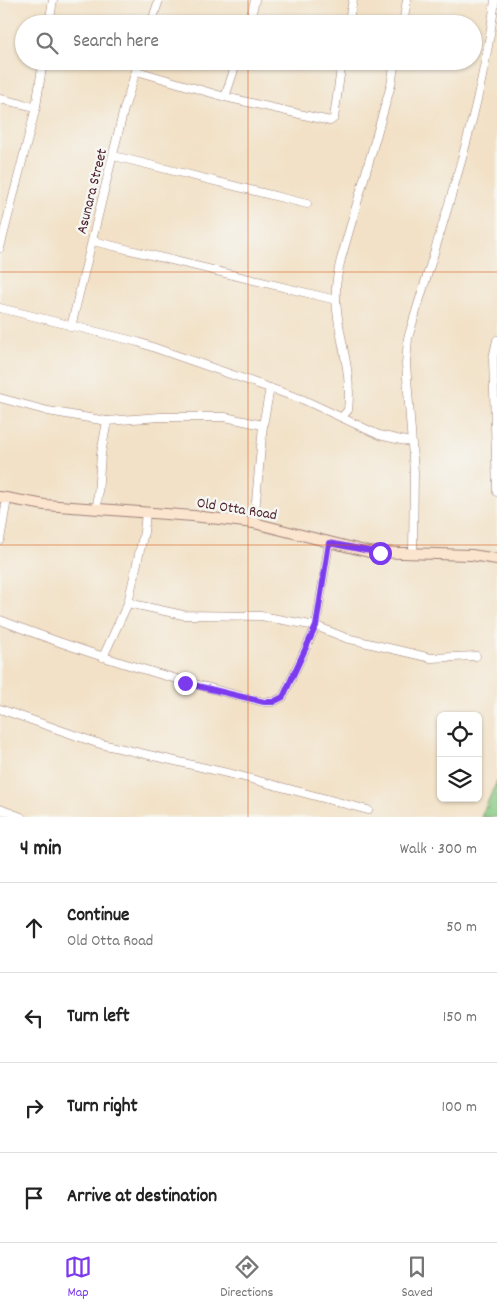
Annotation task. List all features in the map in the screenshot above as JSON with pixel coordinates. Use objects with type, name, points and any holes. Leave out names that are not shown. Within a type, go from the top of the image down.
[{"type":"street","points":[[50,15],[53,0]]},
{"type":"street","points":[[154,15],[159,0]]},
{"type":"street","points":[[251,15],[255,0]]},
{"type":"street","points":[[350,15],[353,0]]},
{"type":"street","points":[[404,15],[407,0]]},
{"type":"street","points":[[413,553],[414,472],[410,442],[406,364],[408,338],[464,148],[489,51],[495,0]]},
{"type":"street","points":[[0,248],[3,223],[36,107],[42,70]]},
{"type":"street","points":[[225,97],[234,70]]},
{"type":"street","points":[[136,71],[225,97],[330,121],[334,118],[341,70]]},
{"type":"street","points":[[342,417],[348,410],[348,366],[336,300],[340,258],[391,85],[394,70]]},
{"type":"street","name":"Asunara Street","points":[[71,327],[114,156],[124,108],[136,71]]},
{"type":"street","points":[[0,99],[36,107]]},
{"type":"street","points":[[114,156],[307,204]]},
{"type":"street","points":[[92,241],[336,300]]},
{"type":"street","points":[[0,308],[138,342],[270,388],[379,434],[410,442]]},
{"type":"street","points":[[497,340],[493,358],[497,492]]},
{"type":"street","points":[[254,523],[263,425],[270,388]]},
{"type":"street","points":[[0,398],[48,411],[107,421],[160,417],[224,417],[263,425]]},
{"type":"street","points":[[97,508],[100,454],[107,421]]},
{"type":"street","points":[[0,540],[3,498]]},
{"type":"street","name":"Old Otta Road","points":[[3,498],[45,505],[146,512],[254,523],[369,552],[471,555],[497,559]]},
{"type":"street","points":[[103,657],[128,603],[144,532],[146,512]]},
{"type":"street","points":[[0,620],[69,647],[185,683],[273,702],[283,697],[316,626],[329,543]]},
{"type":"street","points":[[128,603],[183,615],[261,616],[316,626],[346,638],[431,658],[476,656]]},
{"type":"street","points":[[0,709],[89,741],[240,776],[368,810]]},
{"type":"street","points":[[4,813],[21,817]]},
{"type":"green space","points":[[497,781],[497,817],[481,817]]},
{"type":"route","points":[[185,683],[264,702],[273,702],[283,697],[316,626],[329,543],[380,553]]}]
